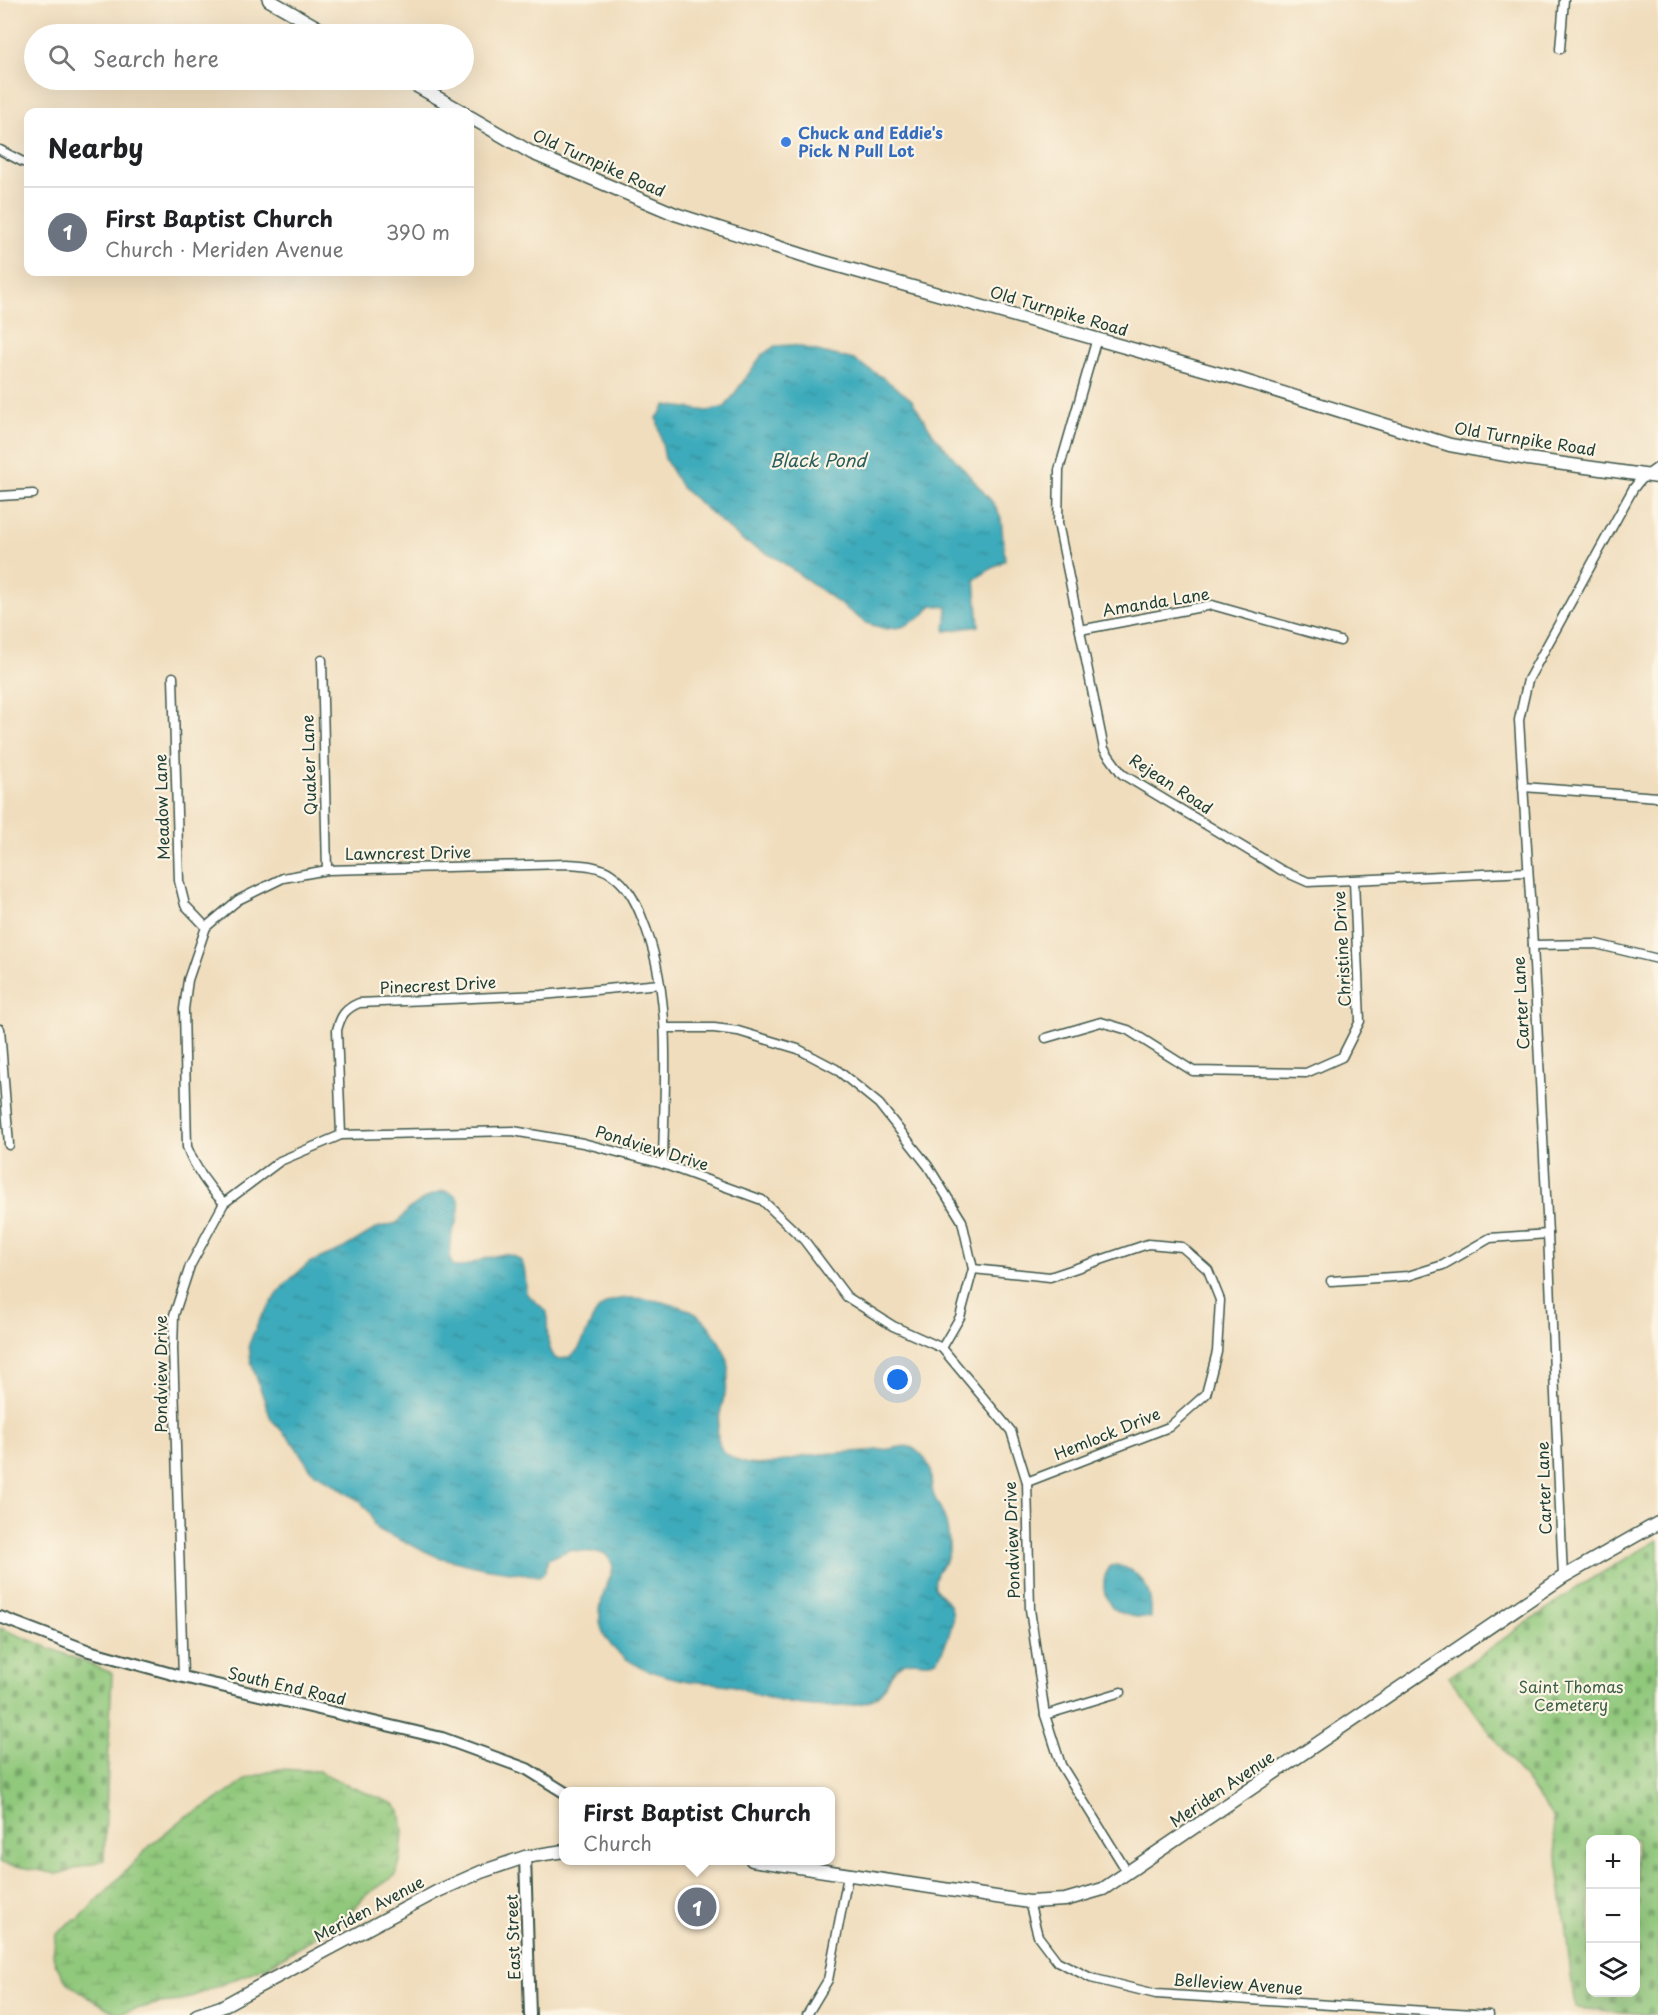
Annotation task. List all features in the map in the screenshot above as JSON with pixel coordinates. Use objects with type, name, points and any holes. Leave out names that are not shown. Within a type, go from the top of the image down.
[{"type":"main road","points":[[270,0],[312,24]]},
{"type":"main road","points":[[424,90],[456,108]]},
{"type":"main road","name":"Old Turnpike Road","points":[[474,119],[532,153],[675,214],[821,261],[1238,379],[1450,445],[1528,459],[1652,476]]},
{"type":"main road","name":"Meriden Avenue","points":[[782,1865],[1029,1902],[1065,1900],[1103,1889],[1563,1577],[1658,1523]]},
{"type":"main road","name":"Meriden Avenue","points":[[197,2015],[220,2007],[269,1982],[438,1891],[525,1857],[559,1852]]},
{"type":"street","points":[[1560,49],[1564,0]]},
{"type":"street","points":[[0,150],[23,162]]},
{"type":"street","name":"Rejean Road","points":[[1096,338],[1059,470],[1058,523],[1104,749],[1122,774],[1281,870],[1308,882],[1528,872]]},
{"type":"street","name":"Carter Lane","points":[[1563,1577],[1548,1234],[1519,720],[1528,680],[1633,489],[1652,476],[1658,467]]},
{"type":"street","points":[[0,496],[33,494]]},
{"type":"street","name":"Amanda Lane","points":[[1080,630],[1212,605],[1340,641]]},
{"type":"street","name":"Quaker Lane","points":[[322,660],[327,870]]},
{"type":"street","name":"Meadow Lane","points":[[173,677],[179,881],[185,905],[206,927]]},
{"type":"street","points":[[1523,787],[1658,797]]},
{"type":"street","name":"Lawncrest Drive","points":[[206,927],[238,900],[283,878],[327,870],[567,864],[588,865],[609,872],[633,896],[653,943],[665,1028],[663,1164]]},
{"type":"street","name":"Christine Drive","points":[[1046,1038],[1101,1023],[1128,1030],[1193,1071],[1306,1073],[1342,1057],[1360,1021],[1354,881]]},
{"type":"street","points":[[206,927],[188,980],[184,1009],[187,1147],[195,1168],[208,1188],[224,1203]]},
{"type":"street","points":[[1533,945],[1596,945],[1658,959]]},
{"type":"street","name":"Pinecrest Drive","points":[[341,1135],[337,1030],[340,1016],[349,1007],[359,1003],[542,996],[660,984]]},
{"type":"street","points":[[665,1028],[714,1028],[753,1034],[798,1049],[836,1069],[879,1104],[928,1166],[962,1221],[973,1269],[960,1317],[942,1348]]},
{"type":"street","points":[[0,1029],[9,1145]]},
{"type":"street","name":"Pondview Drive","points":[[183,1677],[173,1348],[174,1315],[190,1266],[224,1203],[280,1161],[341,1135],[513,1131],[583,1143],[663,1164],[762,1200],[804,1240],[847,1297],[893,1326],[942,1348],[1011,1431],[1027,1482],[1030,1609],[1045,1715],[1061,1766],[1128,1873]]},
{"type":"street","points":[[1331,1281],[1408,1276],[1443,1265],[1490,1238],[1548,1234]]},
{"type":"street","name":"Hemlock Drive","points":[[973,1269],[1050,1277],[1148,1244],[1182,1247],[1208,1270],[1220,1300],[1217,1352],[1206,1394],[1169,1427],[1027,1482]]},
{"type":"street","name":"South End Road","points":[[0,1617],[89,1651],[183,1677],[442,1738],[527,1769],[559,1789]]},
{"type":"street","points":[[1045,1715],[1121,1692]]},
{"type":"street","name":"East Street","points":[[525,1857],[530,2015]]},
{"type":"street","points":[[807,2015],[828,1980],[848,1876]]},
{"type":"street","name":"Belleview Avenue","points":[[1029,1902],[1038,1936],[1057,1961],[1091,1978],[1156,1994],[1489,2015]]},
{"type":"green space","name":"Saint Thomas Cemetery","points":[[1658,1540],[1658,2015],[1575,2008],[1552,1816],[1449,1677],[1581,1585]]},
{"type":"green space","points":[[0,1628],[112,1673],[104,1860],[58,1874],[0,1863]]},
{"type":"green space","points":[[279,1769],[319,1771],[394,1804],[400,1810],[403,1831],[401,1857],[396,1875],[365,1896],[339,1925],[331,1927],[272,1964],[181,2001],[160,2003],[121,2013],[112,2011],[65,1980],[55,1963],[53,1954],[56,1935],[70,1922],[79,1919],[151,1845],[188,1815],[223,1796],[248,1778]]},
{"type":"water","name":"Black Pond","points":[[793,345],[854,360],[911,399],[933,434],[993,503],[1001,518],[1005,560],[975,579],[979,626],[945,631],[947,607],[932,605],[923,616],[902,627],[886,629],[866,623],[778,559],[743,541],[681,487],[665,459],[657,418],[666,405],[708,411],[725,407],[762,355],[775,346]]},
{"type":"water","points":[[443,1191],[452,1193],[459,1205],[450,1243],[451,1263],[456,1267],[462,1267],[486,1258],[504,1255],[512,1255],[518,1259],[524,1268],[526,1293],[547,1312],[550,1349],[556,1359],[567,1358],[575,1353],[601,1307],[618,1299],[640,1298],[678,1306],[702,1319],[716,1337],[728,1361],[728,1379],[720,1414],[718,1436],[720,1446],[725,1453],[736,1460],[757,1465],[812,1455],[904,1446],[911,1447],[918,1452],[929,1467],[933,1493],[945,1518],[949,1542],[947,1558],[935,1580],[936,1590],[949,1603],[952,1613],[949,1634],[938,1659],[929,1662],[907,1661],[892,1673],[878,1696],[863,1703],[839,1706],[788,1703],[734,1686],[666,1676],[631,1662],[621,1655],[606,1638],[600,1617],[601,1602],[613,1568],[611,1561],[604,1553],[569,1550],[548,1559],[545,1572],[539,1576],[483,1568],[438,1557],[378,1530],[370,1513],[361,1502],[311,1470],[294,1444],[271,1419],[251,1362],[249,1344],[259,1320],[284,1285],[309,1263],[344,1248],[377,1228],[397,1223],[410,1208],[431,1195]]},
{"type":"water","points":[[1117,1565],[1134,1572],[1144,1584],[1150,1600],[1151,1618],[1125,1614],[1109,1602],[1104,1590],[1105,1578],[1110,1566]]},
{"type":"place","name":"Chuck and Eddie's Pick N Pull Lot","points":[[786,142]]},
{"type":"place","name":"First Baptist Church","points":[[697,1907]]}]
